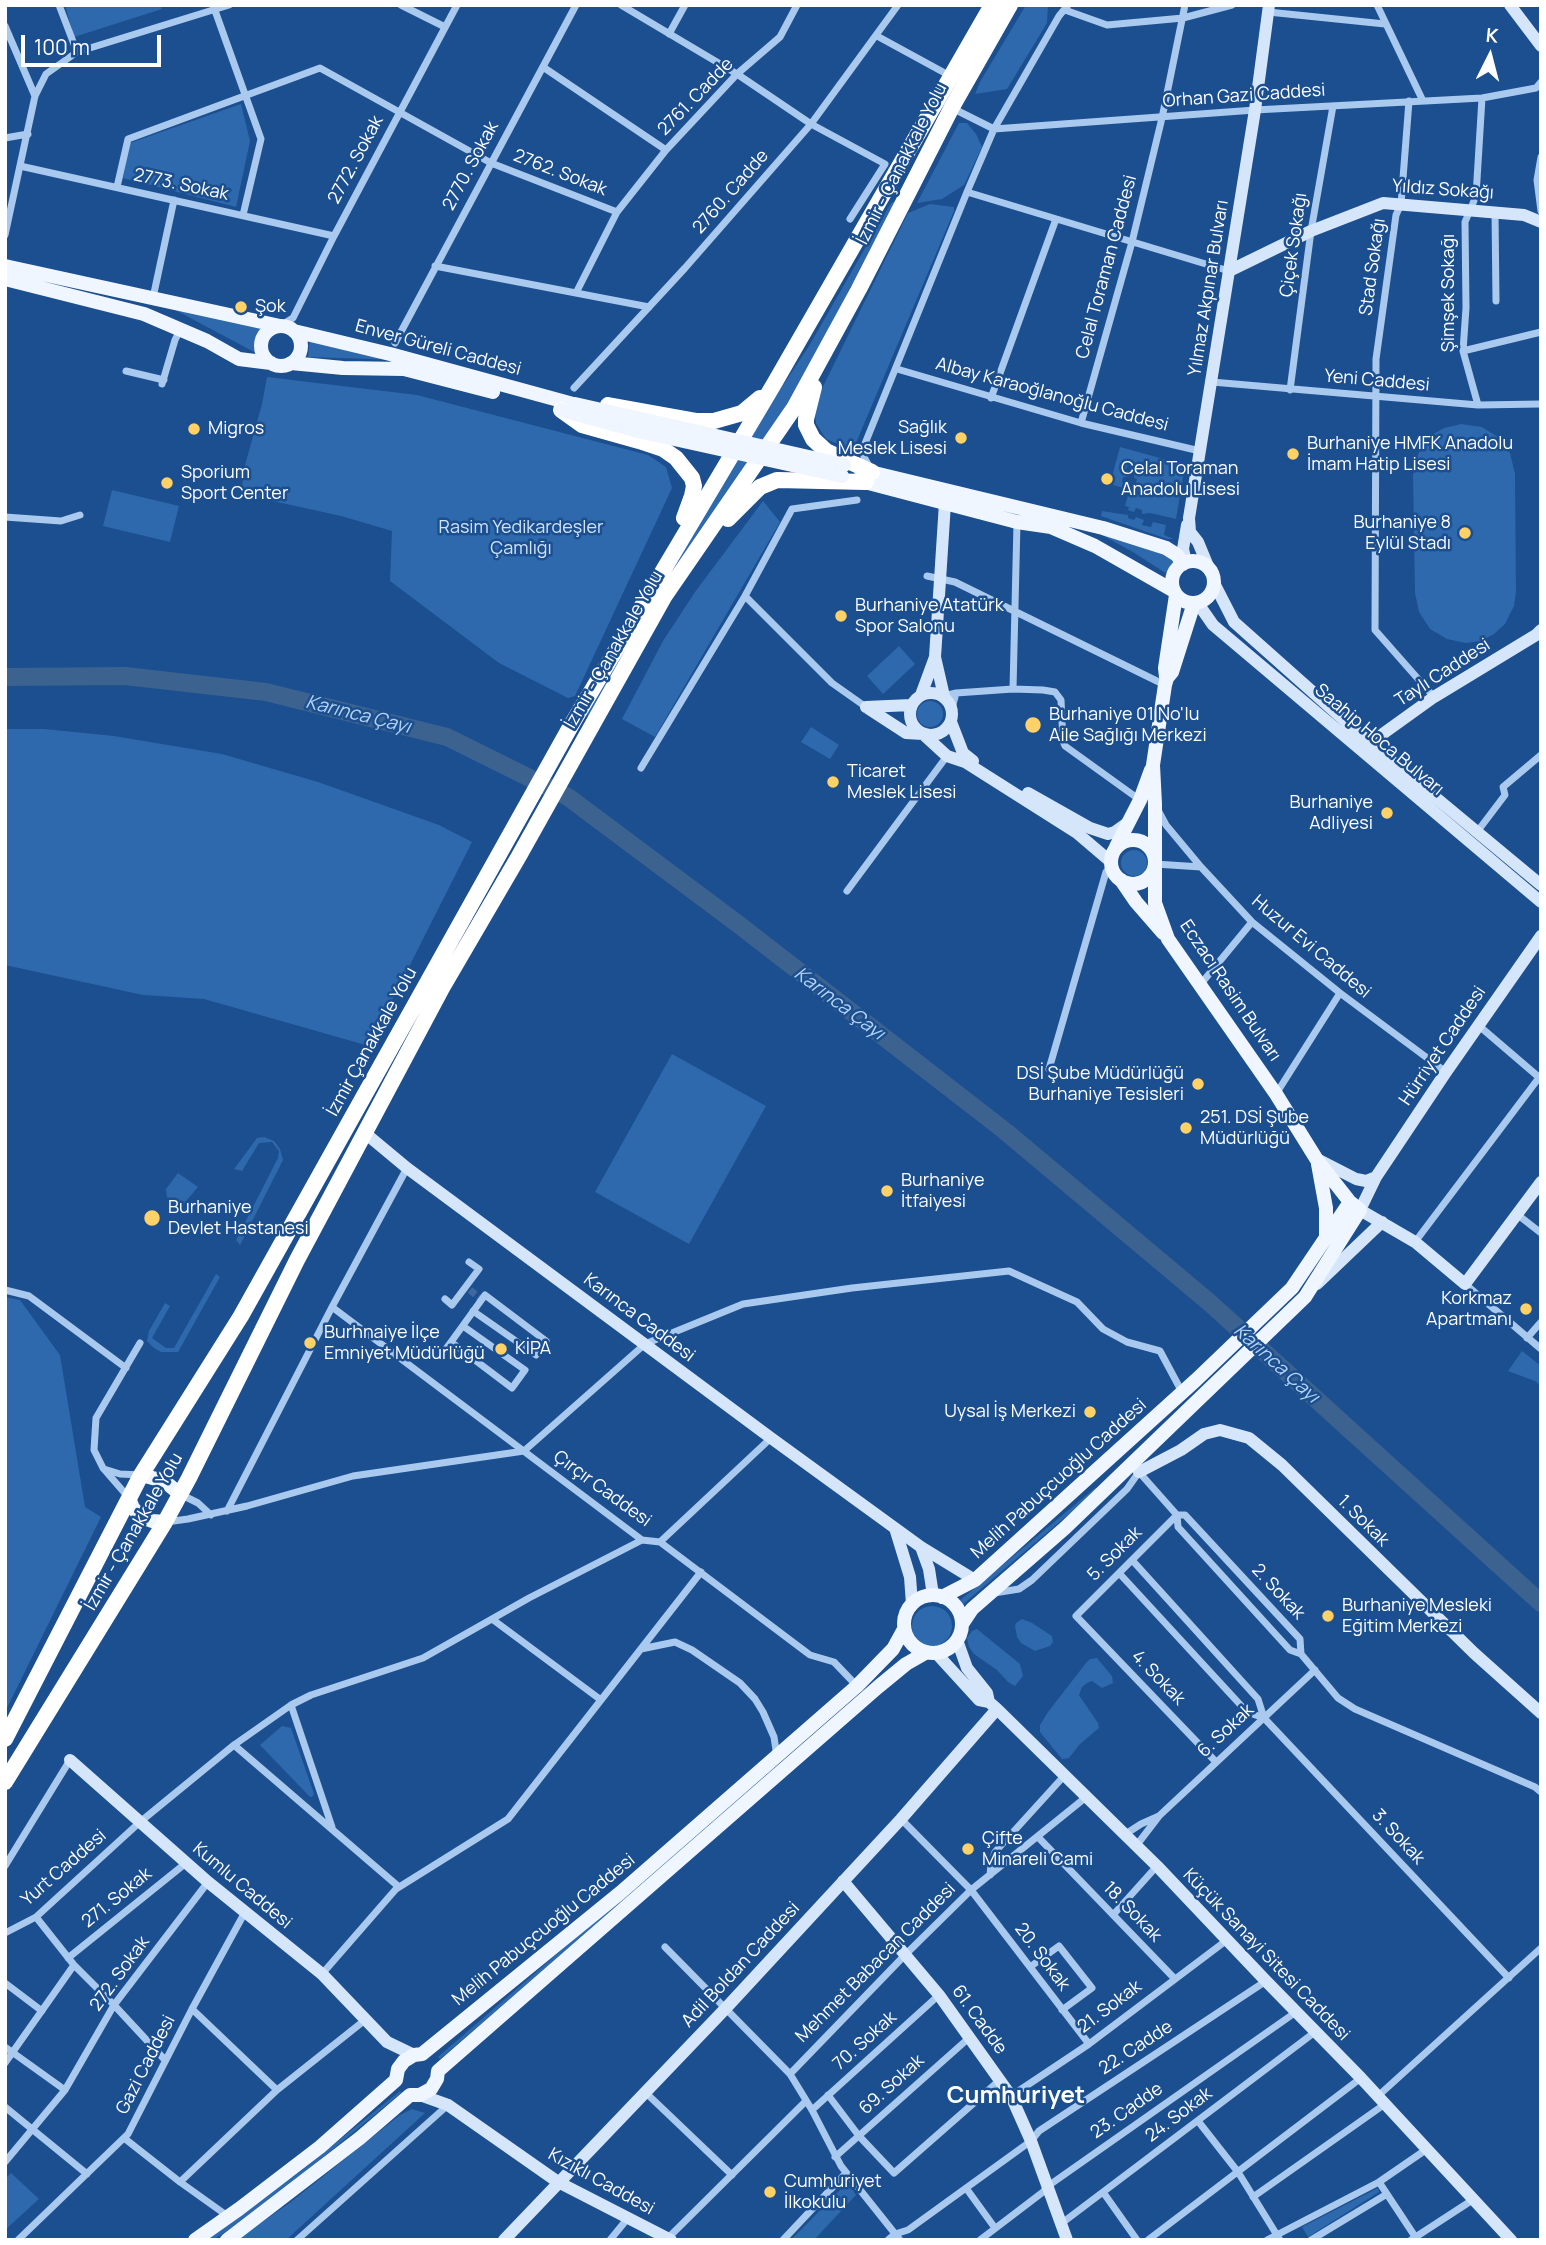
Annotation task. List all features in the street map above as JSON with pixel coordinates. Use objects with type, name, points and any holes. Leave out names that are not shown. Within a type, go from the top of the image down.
[{"type":"highway","name":"İzmir - Çanakkale Yolu","points":[[502,847],[668,560],[774,384],[992,5]]},
{"type":"highway","name":"İzmir - Çanakkale Yolu","points":[[5,1782],[165,1522],[283,1289],[442,988],[664,597],[794,408],[829,346],[952,107],[1010,5]]},
{"type":"highway","points":[[829,346],[809,404],[806,425],[813,439],[826,451],[869,477]]},
{"type":"highway","points":[[569,401],[602,404],[697,421],[714,421],[742,413],[774,384]]},
{"type":"highway","points":[[569,401],[582,425],[663,450],[676,458],[692,478],[692,496],[668,560]]},
{"type":"highway","points":[[699,548],[760,487],[777,480],[869,477]]},
{"type":"highway","name":"İzmir Çanakkale Yolu","points":[[241,1316],[502,847]]},
{"type":"highway","name":"İzmir - Çanakkale Yolu","points":[[5,1739],[141,1475],[241,1316]]},
{"type":"main road","name":"Enver Güreli Caddesi","points":[[5,266],[218,314],[289,325],[569,401]]},
{"type":"main road","points":[[5,279],[144,314],[239,359],[281,366],[291,363],[301,348],[289,325],[268,331],[262,341],[263,353],[271,363]]},
{"type":"main road","name":"Enver Güreli Caddesi","points":[[291,363],[344,369],[404,369],[569,401]]},
{"type":"main road","points":[[569,401],[638,431],[843,470],[1103,528],[1166,548],[1184,563]]},
{"type":"main road","points":[[869,477],[946,503],[1017,522],[1051,527],[1137,569],[1175,593],[1184,601],[1196,602],[1210,593],[1212,576],[1200,563],[1184,563],[1173,575],[1175,593],[1165,668],[1166,681]]},
{"type":"main road","name":"Eczacı Rasim Bulvarı","points":[[1196,602],[1172,672],[1166,681],[1153,765],[1155,903],[1168,939],[1276,1094],[1317,1160],[1355,1206]]},
{"type":"main road","points":[[1153,765],[1112,859],[1114,873],[1168,939]]},
{"type":"main road","points":[[1112,859],[1126,842],[1140,842],[1151,851],[1153,871],[1144,881],[1130,884],[1121,880]]},
{"type":"main road","points":[[1317,1160],[1326,1208],[1326,1240]]},
{"type":"main road","points":[[1298,1292],[1326,1240],[1355,1206]]},
{"type":"main road","points":[[1298,1292],[1355,1206]]},
{"type":"main road","name":"Melih Pabuçcuoğlu Caddesi","points":[[937,1596],[975,1580],[1196,1380],[1298,1292]]},
{"type":"main road","name":"Melih Pabuçcuoğlu Caddesi","points":[[962,1624],[972,1609],[1136,1469],[1298,1292]]},
{"type":"main road","points":[[141,1475],[164,1481],[180,1494]]},
{"type":"main road","points":[[129,1498],[141,1517],[165,1522]]},
{"type":"main road","points":[[937,1596],[957,1609],[962,1624],[957,1640],[945,1650],[931,1653],[910,1643],[904,1629],[905,1616],[912,1604],[924,1597],[937,1596]]},
{"type":"main road","name":"Melih Pabuçcuoğlu Caddesi","points":[[195,2240],[320,2147],[397,2075],[404,2061],[418,2055],[620,1893],[857,1686],[893,1649],[904,1629]]},
{"type":"main road","name":"Melih Pabuçcuoğlu Caddesi","points":[[226,2240],[415,2095],[428,2091],[437,2077],[878,1687],[906,1664],[931,1653]]},
{"type":"main road","points":[[418,2055],[433,2062],[437,2077]]},
{"type":"main road","points":[[397,2075],[403,2091],[415,2095]]},
{"type":"street","points":[[59,5],[77,52]]},
{"type":"street","points":[[5,235],[35,96],[46,74],[77,52],[229,5]]},
{"type":"street","points":[[401,5],[445,27]]},
{"type":"street","name":"2772. Sokak","points":[[289,325],[457,5]]},
{"type":"street","name":"2770. Sokak","points":[[395,343],[576,5]]},
{"type":"street","points":[[621,5],[737,74],[811,124],[885,164],[850,219]]},
{"type":"street","points":[[669,34],[685,5]]},
{"type":"street","name":"2761. Cadde","points":[[576,293],[617,212],[666,150],[737,74],[780,37],[797,5]]},
{"type":"street","name":"2760. Cadde","points":[[569,401],[811,124],[898,5]]},
{"type":"street","name":"Celal Toraman Caddesi","points":[[1081,423],[1132,242],[1162,118],[1185,5]]},
{"type":"street","points":[[869,477],[864,446],[967,192],[994,129],[1059,16],[1067,8],[1107,25],[1184,18],[1232,5]]},
{"type":"street","points":[[1377,5],[1423,101]]},
{"type":"street","points":[[1510,5],[1541,46]]},
{"type":"street","points":[[213,8],[261,139],[243,215]]},
{"type":"street","points":[[1269,8],[1385,24]]},
{"type":"street","name":"Yılmaz Akpınar Bulvarı","points":[[1184,563],[1183,549],[1212,382],[1269,8]]},
{"type":"street","points":[[5,26],[35,96]]},
{"type":"street","points":[[877,36],[943,72]]},
{"type":"street","points":[[543,67],[666,150]]},
{"type":"street","name":"2762. Sokak","points":[[117,187],[128,139],[320,68],[491,163],[617,212]]},
{"type":"street","name":"Orhan Gazi Caddesi","points":[[994,129],[1255,110],[1482,98],[1536,88],[1541,82]]},
{"type":"street","name":"Şimşek Sokağı","points":[[1478,405],[1463,351],[1466,308],[1465,222],[1476,196],[1482,98]]},
{"type":"street","name":"Stad Sokağı","points":[[1409,101],[1401,204],[1396,215],[1379,333],[1374,397],[1375,630],[1434,697]]},
{"type":"street","name":"Çiçek Sokağı","points":[[1290,390],[1311,232],[1334,106]]},
{"type":"street","points":[[952,107],[994,129]]},
{"type":"street","points":[[5,138],[28,134]]},
{"type":"street","points":[[1541,157],[1537,180],[1541,211]]},
{"type":"street","name":"2773. Sokak","points":[[20,166],[334,236]]},
{"type":"street","points":[[967,192],[1229,271]]},
{"type":"street","points":[[154,293],[174,200]]},
{"type":"street","name":"Yıldız Sokağı","points":[[1229,271],[1311,232],[1383,203],[1524,215],[1541,222]]},
{"type":"street","points":[[1495,212],[1496,301]]},
{"type":"street","points":[[991,398],[1056,219]]},
{"type":"street","points":[[435,266],[649,307]]},
{"type":"street","points":[[126,371],[163,382],[180,330]]},
{"type":"street","points":[[1463,351],[1541,332]]},
{"type":"street","name":"Albay Karaoğlanoğlu Caddesi","points":[[897,369],[1081,423],[1200,450]]},
{"type":"street","name":"Yeni Caddesi","points":[[1212,382],[1478,405],[1541,404]]},
{"type":"street","points":[[641,768],[745,596],[792,509],[857,500]]},
{"type":"street","points":[[946,503],[934,577],[935,657],[950,695],[951,722],[963,753],[975,763],[1090,828],[1108,834],[1130,821]]},
{"type":"street","points":[[5,517],[61,521],[80,515]]},
{"type":"street","points":[[1189,518],[1190,531],[1198,542],[1212,576]]},
{"type":"street","points":[[1013,689],[1017,522]]},
{"type":"street","name":"Saahip Hoca Bulvarı","points":[[1212,576],[1234,622],[1370,743],[1541,885]]},
{"type":"street","points":[[934,577],[955,582],[1166,681]]},
{"type":"street","points":[[745,596],[832,682],[906,733],[930,736],[943,732],[951,722]]},
{"type":"street","name":"Saahip Hoca Bulvarı","points":[[1196,602],[1213,625],[1541,902]]},
{"type":"street","name":"Taylı Caddesi","points":[[1370,743],[1434,697],[1540,635]]},
{"type":"street","points":[[935,657],[920,695],[911,705],[911,722],[947,756],[971,766],[1112,859],[1049,1069]]},
{"type":"street","points":[[920,695],[932,692],[950,695],[1013,689],[1055,692],[1061,700],[1065,747],[1140,800]]},
{"type":"street","points":[[866,707],[911,705]]},
{"type":"street","points":[[1477,832],[1505,795],[1503,787],[1541,755]]},
{"type":"street","points":[[846,891],[947,756]]},
{"type":"street","name":"Huzur Evi Caddesi","points":[[1155,804],[1166,825],[1252,922],[1340,993],[1446,1072]]},
{"type":"street","points":[[1154,864],[1201,867]]},
{"type":"street","points":[[1200,985],[1252,922]]},
{"type":"street","name":"Hürriyet Caddesi","points":[[1355,1206],[1541,936]]},
{"type":"street","points":[[1276,1094],[1340,993]]},
{"type":"street","points":[[1415,1242],[1540,1077],[1478,1025]]},
{"type":"street","name":"Karınca Caddesi","points":[[365,1133],[407,1168],[771,1438],[921,1547],[975,1580]]},
{"type":"street","points":[[1317,1160],[1356,1179],[1366,1181],[1376,1177]]},
{"type":"street","points":[[227,1511],[407,1168]]},
{"type":"street","points":[[1465,1284],[1541,1182]]},
{"type":"street","points":[[1355,1206],[1415,1242],[1541,1349]]},
{"type":"street","points":[[1518,1215],[1541,1233]]},
{"type":"street","points":[[1298,1292],[1382,1222]]},
{"type":"street","points":[[444,1299],[452,1305],[479,1269],[469,1262]]},
{"type":"street","points":[[165,1522],[211,1515],[353,1476],[524,1451],[645,1344],[743,1304],[852,1288],[1009,1270],[1077,1302],[1103,1329],[1127,1342],[1160,1351],[1182,1393]]},
{"type":"street","points":[[5,1290],[29,1296],[126,1368]]},
{"type":"street","points":[[442,1354],[485,1296],[546,1341],[512,1388],[451,1342]]},
{"type":"street","name":"Çırçır Caddesi","points":[[332,1307],[642,1540],[660,1542],[810,1655],[834,1662],[857,1686]]},
{"type":"street","points":[[474,1311],[536,1355]]},
{"type":"street","points":[[1527,1338],[1541,1322]]},
{"type":"street","points":[[463,1326],[525,1370]]},
{"type":"street","points":[[129,1498],[103,1468],[94,1450],[96,1418],[140,1343]]},
{"type":"street","name":"1. Sokak","points":[[1136,1469],[1181,1450],[1204,1434],[1220,1430],[1249,1438],[1282,1465],[1474,1653],[1541,1713]]},
{"type":"street","points":[[660,1542],[771,1438]]},
{"type":"street","points":[[1130,1440],[1136,1469]]},
{"type":"street","points":[[103,1468],[120,1474],[141,1475]]},
{"type":"street","name":"2. Sokak","points":[[1136,1469],[1177,1515],[1178,1527],[1290,1650],[1301,1654],[1300,1639],[1185,1515],[1177,1515]]},
{"type":"street","points":[[180,1494],[198,1503],[211,1515]]},
{"type":"street","name":"5. Sokak","points":[[1076,1616],[1177,1515]]},
{"type":"street","points":[[895,1528],[910,1577],[912,1604]]},
{"type":"street","name":"Yurt Caddesi","points":[[5,1933],[36,1917],[140,1822],[234,1745],[291,1705],[312,1695],[423,1658],[642,1540]]},
{"type":"street","points":[[921,1547],[937,1596]]},
{"type":"street","name":"3. Sokak","points":[[1132,1560],[1258,1699],[1264,1718],[1509,1978]]},
{"type":"street","points":[[322,1974],[399,1887],[508,1819],[701,1572]]},
{"type":"street","name":"3. Sokak","points":[[1119,1573],[1247,1712],[1264,1718]]},
{"type":"street","name":"4. Sokak","points":[[1076,1616],[1216,1762]]},
{"type":"street","points":[[492,1619],[601,1700]]},
{"type":"street","name":"Küçük Sanayi Sitesi Caddesi","points":[[957,1640],[967,1668],[987,1693],[993,1706],[1157,1866],[1382,2100],[1511,2240]]},
{"type":"street","points":[[641,1649],[676,1643],[692,1650],[740,1683],[763,1712],[774,1737],[777,1757]]},
{"type":"street","name":"Küçük Sanayi Sitesi Caddesi","points":[[931,1653],[979,1700],[993,1706]]},
{"type":"street","points":[[1301,1654],[1338,1698],[1354,1709],[1535,1787],[1541,1792]]},
{"type":"street","name":"6. Sokak","points":[[1159,1816],[1315,1670]]},
{"type":"street","points":[[291,1705],[332,1828]]},
{"type":"street","name":"Adil Boldan Caddesi","points":[[504,2240],[726,2008],[901,1819],[993,1706]]},
{"type":"street","points":[[234,1745],[399,1887]]},
{"type":"street","points":[[5,1866],[70,1760]]},
{"type":"street","name":"Kumlu Caddesi","points":[[70,1760],[208,1882],[322,1974],[387,2042]]},
{"type":"street","points":[[990,1875],[995,1853],[1064,1776]]},
{"type":"street","name":"Mehmet Babacan Caddesi","points":[[790,2074],[971,1890],[1085,1798]]},
{"type":"street","points":[[1124,1835],[1159,1816]]},
{"type":"street","points":[[1136,1847],[1159,1816]]},
{"type":"street","name":"20. Sokak","points":[[901,1819],[971,1890],[1089,2043]]},
{"type":"street","name":"18. Sokak","points":[[1038,1837],[1174,1978]]},
{"type":"street","name":"271. Sokak","points":[[5,2063],[71,1962],[186,1863]]},
{"type":"street","points":[[1113,1915],[1157,1866]]},
{"type":"street","name":"61. Cadde","points":[[843,1881],[939,1995],[1011,2096],[1031,2141],[1067,2240]]},
{"type":"street","name":"272. Sokak","points":[[5,2162],[65,2090],[114,2005],[208,1882]]},
{"type":"street","name":"Gazi Caddesi","points":[[18,2240],[128,2134],[245,1912]]},
{"type":"street","points":[[36,1917],[71,1962],[165,2060]]},
{"type":"street","name":"21. Sokak","points":[[1011,2096],[1089,2043],[1227,1940]]},
{"type":"street","points":[[1030,1967],[1059,1946],[1092,1988],[1062,2010]]},
{"type":"street","points":[[665,1947],[790,2074],[812,2110],[835,2157],[898,2237]]},
{"type":"street","points":[[1253,2197],[1382,2100],[1541,1948]]},
{"type":"street","name":"22. Cadde","points":[[888,2240],[908,2230],[1031,2141],[1039,2132],[1266,1981]]},
{"type":"street","points":[[5,1983],[41,2011]]},
{"type":"street","name":"70. Sokak","points":[[812,2110],[939,1995]]},
{"type":"street","points":[[192,2009],[277,2090]]},
{"type":"street","name":"23. Cadde","points":[[980,2240],[1048,2186],[1296,2012]]},
{"type":"street","points":[[180,2182],[277,2090],[365,2020]]},
{"type":"street","name":"24. Sokak","points":[[1062,2223],[1315,2032]]},
{"type":"street","name":"69. Sokak","points":[[835,2157],[970,2036]]},
{"type":"street","points":[[387,2042],[418,2055]]},
{"type":"street","points":[[387,2042],[397,2075]]},
{"type":"street","points":[[5,2047],[65,2090]]},
{"type":"street","points":[[437,2077],[448,2105]]},
{"type":"street","points":[[1148,2240],[1361,2078]]},
{"type":"street","points":[[828,2095],[859,2136],[894,2173],[1000,2080]]},
{"type":"street","points":[[645,2092],[732,2175]]},
{"type":"street","points":[[415,2095],[448,2105]]},
{"type":"street","points":[[669,2239],[806,2101]]},
{"type":"street","points":[[297,2240],[448,2105]]},
{"type":"street","name":"Kızıklı Caddesi","points":[[448,2105],[558,2182],[669,2239]]},
{"type":"street","points":[[5,2107],[88,2174]]},
{"type":"street","points":[[1198,2121],[1238,2172],[1279,2237]]},
{"type":"street","points":[[124,2138],[229,2217]]},
{"type":"street","points":[[1267,2240],[1279,2237],[1379,2182],[1427,2149]]},
{"type":"street","points":[[783,2240],[846,2173]]},
{"type":"street","points":[[1379,2182],[1414,2239],[1474,2199]]},
{"type":"street","points":[[966,2188],[995,2228]]},
{"type":"street","points":[[1103,2192],[1137,2240]]},
{"type":"street","points":[[1311,2240],[1387,2194]]},
{"type":"street","points":[[610,2240],[628,2218]]},
{"type":"green space","points":[[65,5],[160,5],[162,9],[74,37]]},
{"type":"green space","points":[[1026,5],[1048,5],[1047,23],[1007,89],[975,94],[980,82]]},
{"type":"green space","points":[[241,104],[250,141],[236,207],[123,178],[130,143]]},
{"type":"green space","points":[[959,123],[967,123],[982,147],[964,185],[942,199],[917,203]]},
{"type":"green space","points":[[895,201],[839,310],[764,445],[672,573],[588,716],[584,712],[748,438],[809,346],[891,203]]},
{"type":"green space","points":[[930,204],[954,207],[954,211],[853,450],[826,439],[816,423],[814,405],[908,213]]},
{"type":"green space","points":[[166,305],[264,329],[255,341],[256,353]]},
{"type":"green space","points":[[310,337],[400,360],[308,357]]},
{"type":"green space","name":"Rasim Yedikardeşler Çamlığı","points":[[267,377],[417,395],[648,455],[666,467],[672,488],[575,696],[568,698],[499,663],[390,581],[392,531],[341,516],[241,494],[245,465]]},
{"type":"green space","name":"Burhaniye 8 Eylül Stadı","points":[[1461,424],[1482,427],[1501,439],[1510,453],[1515,474],[1514,606],[1505,624],[1494,634],[1481,641],[1466,643],[1447,639],[1430,629],[1419,612],[1415,593],[1413,475],[1416,459],[1430,436],[1444,428]]},
{"type":"green space","points":[[1120,447],[1185,465],[1176,519],[1150,513],[1142,514],[1142,510],[1136,508],[1134,512],[1128,510],[1129,507],[1125,506],[1129,492],[1141,495],[1142,492],[1130,489],[1131,486],[1135,487],[1137,479],[1134,475],[1137,475],[1140,466],[1128,462],[1125,473],[1128,474],[1123,477],[1123,488],[1110,484]]},
{"type":"green space","points":[[112,490],[179,506],[170,542],[103,526]]},
{"type":"green space","points":[[763,501],[780,522],[655,737],[622,719],[663,641],[695,592]]},
{"type":"green space","points":[[1102,511],[1128,515],[1128,518],[1134,520],[1136,517],[1144,520],[1142,525],[1151,527],[1153,522],[1166,525],[1164,535],[1174,539],[1167,539],[1101,516]]},
{"type":"green space","points":[[1100,534],[1176,557],[1167,574]]},
{"type":"green space","points":[[899,646],[915,664],[883,694],[867,676]]},
{"type":"green space","points":[[930,701],[939,705],[943,714],[939,723],[930,727],[921,723],[917,714],[921,705]]},
{"type":"green space","points":[[811,727],[839,745],[830,759],[801,742]]},
{"type":"green space","points":[[5,729],[44,729],[114,736],[222,754],[318,782],[439,825],[472,842],[369,1046],[204,999],[143,995],[5,965]]},
{"type":"green space","points":[[1134,850],[1144,853],[1147,863],[1144,873],[1134,876],[1124,873],[1121,863],[1124,853]]},
{"type":"green space","points":[[672,1054],[766,1106],[689,1244],[595,1192]]},
{"type":"green space","points":[[264,1137],[274,1141],[280,1149],[283,1160],[240,1245],[236,1240],[278,1158],[279,1151],[272,1142],[259,1143],[242,1171],[234,1169],[257,1138]]},
{"type":"green space","points":[[178,1173],[198,1187],[181,1207],[167,1197],[166,1189]]},
{"type":"green space","points":[[216,1274],[220,1277],[178,1352],[161,1352],[154,1348],[147,1341],[149,1331],[165,1303],[170,1306],[152,1338],[166,1348],[174,1348]]},
{"type":"green space","points":[[5,1297],[20,1300],[60,1355],[85,1507],[101,1517],[5,1712]]},
{"type":"green space","points":[[1522,1351],[1541,1366],[1541,1386],[1508,1371]]},
{"type":"green space","points":[[1095,1488],[1097,1490],[961,1606],[958,1602]]},
{"type":"green space","points":[[932,1606],[946,1612],[952,1626],[946,1640],[932,1646],[918,1640],[912,1626],[918,1612]]},
{"type":"green space","points":[[1022,1619],[1052,1636],[1053,1642],[1050,1646],[1035,1651],[1021,1643],[1015,1626]]},
{"type":"green space","points":[[977,1629],[1020,1664],[1023,1676],[1015,1686],[974,1654],[969,1647],[967,1638]]},
{"type":"green space","points":[[1097,1658],[1112,1676],[1113,1683],[1102,1688],[1092,1681],[1082,1687],[1079,1695],[1099,1728],[1080,1744],[1069,1758],[1062,1759],[1040,1732],[1040,1725],[1086,1663]]},
{"type":"green space","points":[[282,1726],[291,1728],[314,1794],[312,1797],[260,1745]]},
{"type":"green space","points":[[774,1766],[775,1769],[756,1788],[440,2059],[438,2057]]},
{"type":"green space","points":[[400,2091],[401,2093],[304,2173],[228,2230],[213,2240],[206,2240],[301,2171]]},
{"type":"green space","points":[[412,2109],[425,2113],[286,2240],[236,2240],[291,2202],[400,2115]]},
{"type":"green space","points":[[11,2173],[39,2199],[5,2230],[5,2179]]},
{"type":"green space","points":[[850,2186],[856,2195],[814,2240],[791,2240],[841,2189]]},
{"type":"green space","points":[[1378,2188],[1379,2192],[1308,2237],[1302,2227]]},
{"type":"waterway","name":"Karınca Çayı","points":[[5,677],[125,676],[266,692],[447,737],[568,797],[738,924],[1005,1131],[1210,1303],[1541,1603]]},
{"type":"tunnel","points":[[470,1290],[482,1300]]},
{"type":"place","name":"Şok","points":[[241,307]]},
{"type":"place","name":"Migros","points":[[194,429]]},
{"type":"place","name":"Sağlık Meslek Lisesi","points":[[961,438]]},
{"type":"place","name":"Burhaniye HMFK Anadolu İmam Hatip Lisesi","points":[[1293,454]]},
{"type":"place","name":"Celal Toraman Anadolu Lisesi","points":[[1107,479]]},
{"type":"place","name":"Sporium Sport Center","points":[[167,483]]},
{"type":"place","name":"Burhaniye 8 Eylül Stadı","points":[[1465,533]]},
{"type":"place","name":"Burhaniye Atatürk Spor Salonu","points":[[841,616]]},
{"type":"place","name":"Burhaniye 01 No'lu Aile Sağlığı Merkezi","points":[[1033,725]]},
{"type":"place","name":"Ticaret Meslek Lisesi","points":[[833,782]]},
{"type":"place","name":"Burhaniye Adliyesi","points":[[1387,813]]},
{"type":"place","name":"DSİ Şube Müdürlüğü Burhaniye Tesisleri","points":[[1198,1084]]},
{"type":"place","name":"251. DSİ Şube Müdürlüğü","points":[[1186,1128]]},
{"type":"place","name":"Burhaniye İtfaiyesi","points":[[887,1191]]},
{"type":"place","name":"Burhaniye Devlet Hastanesi","points":[[152,1218]]},
{"type":"place","name":"Korkmaz Apartmanı","points":[[1526,1309]]},
{"type":"place","name":"Burhnaiye İlçe Emniyet Müdürlüğü","points":[[310,1343]]},
{"type":"place","name":"KİPA","points":[[501,1349]]},
{"type":"place","name":"Uysal İş Merkezi","points":[[1090,1412]]},
{"type":"place","name":"Burhaniye Mesleki Eğitim Merkezi","points":[[1328,1616]]},
{"type":"place","name":"Çifte Minareli Cami","points":[[968,1849]]},
{"type":"place","name":"Cumhuriyet İlkokulu","points":[[770,2192]]},
{"type":"district","name":"Cumhuriyet","points":[[1016,2096]]}]
